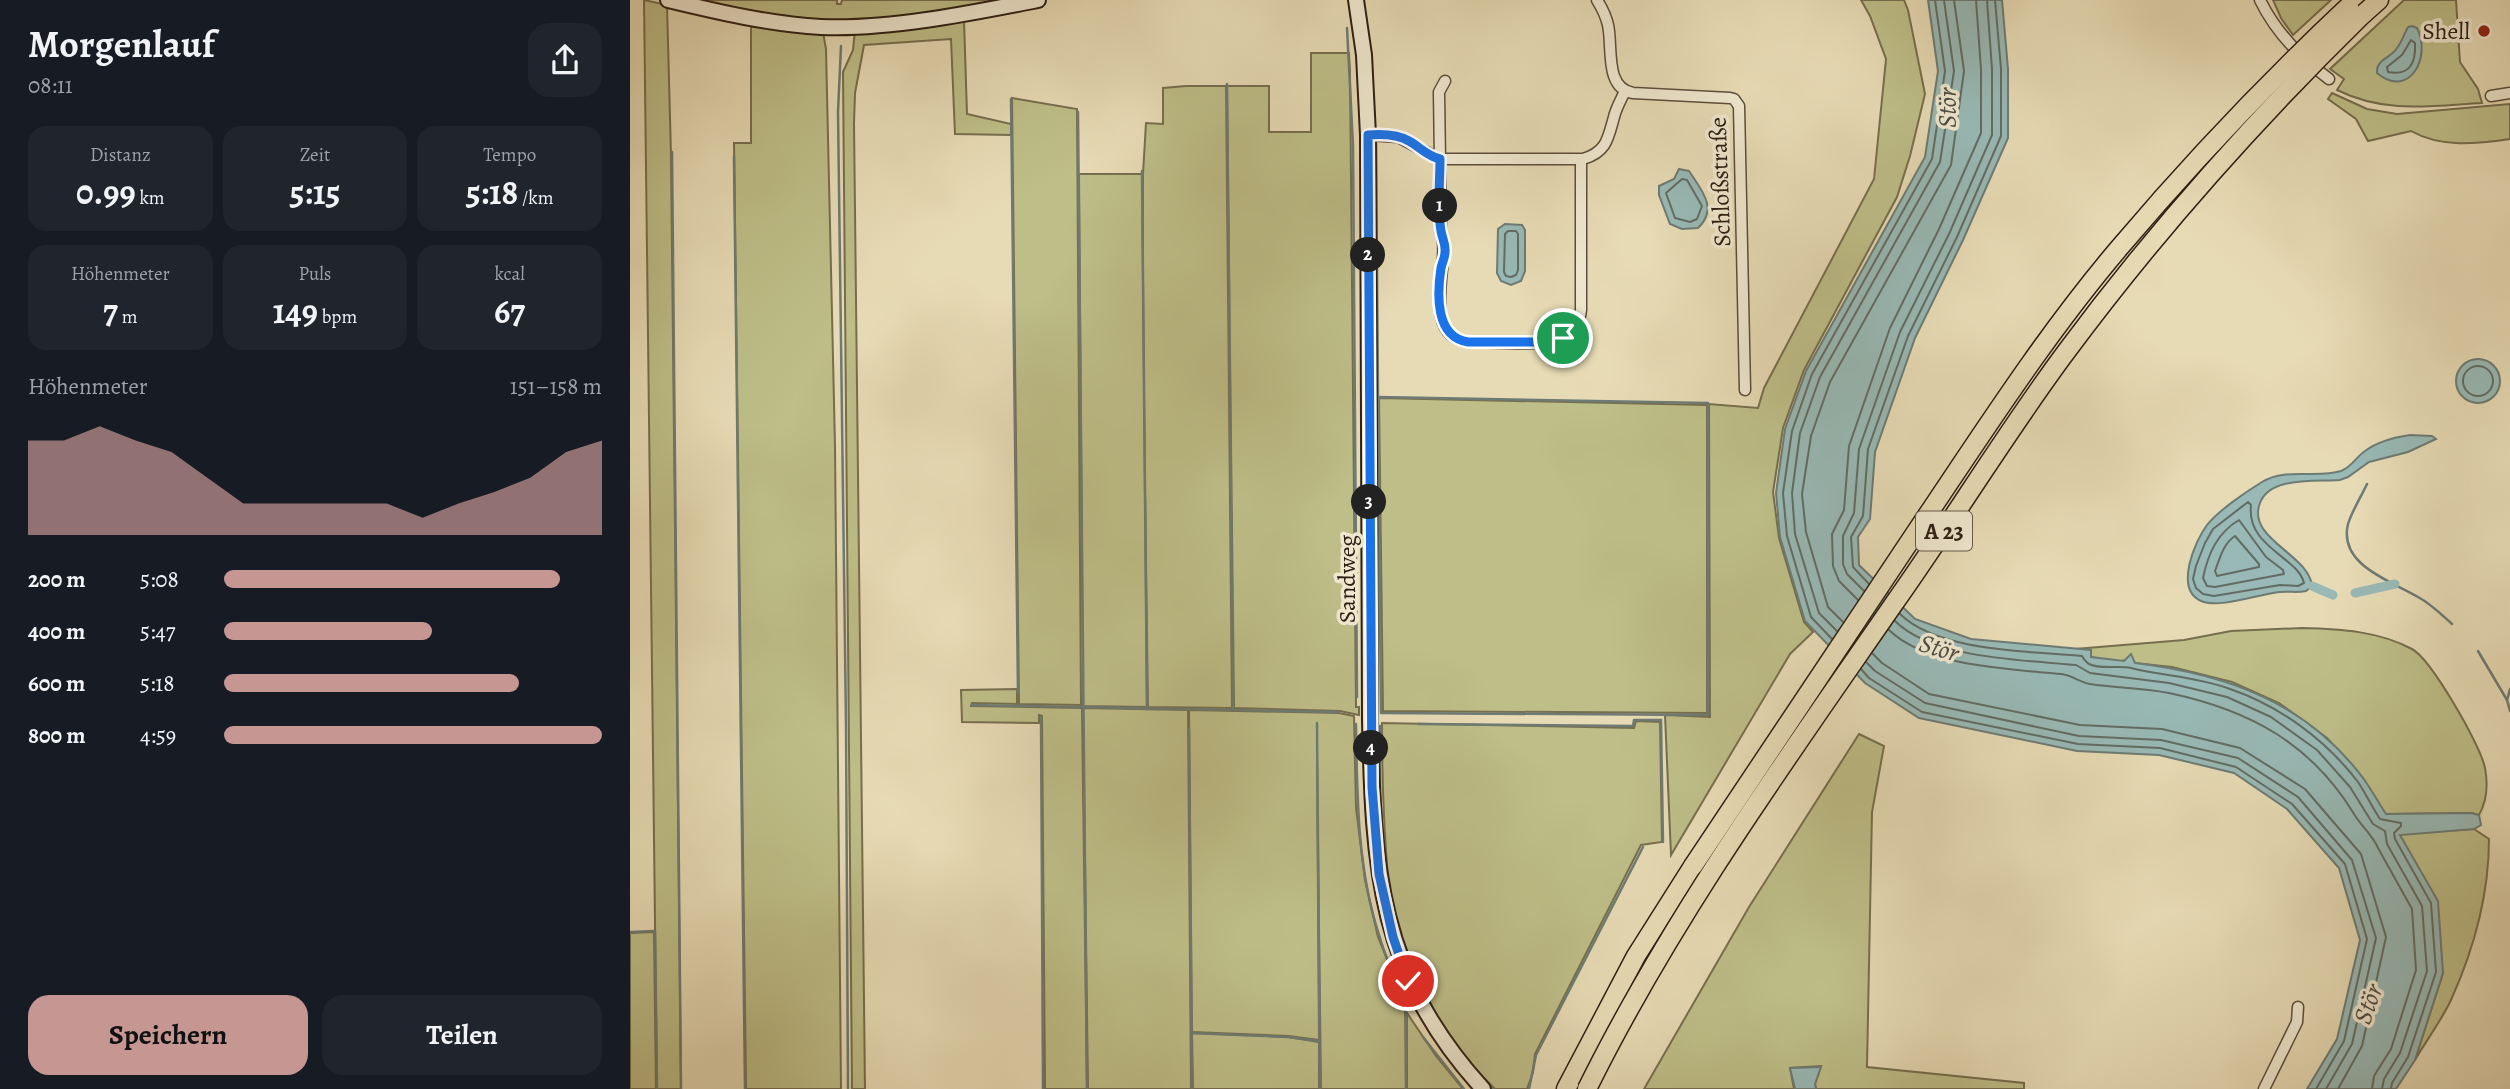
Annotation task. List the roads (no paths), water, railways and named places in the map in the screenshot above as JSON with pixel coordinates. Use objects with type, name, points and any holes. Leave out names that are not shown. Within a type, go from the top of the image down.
[{"type":"highway","name":"A 23","points":[[1566,1089],[1636,956],[1693,866],[1816,679],[2047,340],[2119,247],[2284,67],[2355,8],[2379,0]]},
{"type":"highway","name":"A 23","points":[[1587,1089],[1653,967],[1709,878],[2065,353],[2136,262],[2235,146],[2295,81],[2355,8]]},
{"type":"street","points":[[668,0],[760,20],[831,27],[947,16],[1038,0]]},
{"type":"street","name":"Sandweg","points":[[1356,0],[1364,55],[1368,135],[1371,733],[1379,874],[1393,937],[1408,981],[1451,1052],[1483,1089]]},
{"type":"street","points":[[1368,135],[1398,137],[1440,159],[1581,160],[1593,156],[1608,140],[1614,115],[1625,91],[1617,85],[1615,79],[1608,24],[1597,0]]},
{"type":"street","points":[[2260,0],[2280,32],[2329,79]]},
{"type":"street","points":[[1445,81],[1439,92],[1441,232],[1445,252],[1441,269],[1441,314],[1442,323],[1458,340],[1551,342],[1568,335],[1578,323],[1581,310],[1581,160]]},
{"type":"street","name":"Schloßstraße","points":[[1625,91],[1730,98],[1739,106],[1745,390]]},
{"type":"street","points":[[2491,96],[2510,93]]},
{"type":"street","points":[[2264,1089],[2297,1022],[2298,1007]]},
{"type":"water","name":"Stör","points":[[1928,0],[2002,0],[2008,69],[2008,138],[1963,240],[1915,338],[1875,452],[1870,519],[1858,537],[1859,565],[1915,619],[1971,639],[2091,650],[2091,657],[2124,661],[2131,654],[2135,663],[2201,675],[2262,696],[2290,711],[2341,752],[2363,778],[2386,814],[2479,815],[2481,825],[2474,829],[2400,835],[2438,901],[2443,973],[2415,1060],[2396,1089],[2307,1089],[2337,1039],[2360,940],[2339,868],[2287,809],[2234,773],[2159,755],[2077,751],[1919,718],[1865,683],[1805,621],[1780,537],[1776,493],[1785,429],[1806,371],[1925,157],[1938,71]]},
{"type":"water","points":[[2408,27],[2417,28],[2422,51],[2415,72],[2399,81],[2389,80],[2377,73],[2377,68],[2394,52]]},
{"type":"water","points":[[1679,169],[1689,171],[1706,199],[1707,213],[1698,228],[1682,229],[1670,224],[1659,195],[1659,186],[1674,179]]},
{"type":"water","points":[[1505,224],[1522,225],[1525,230],[1525,271],[1521,281],[1511,285],[1501,281],[1497,273],[1498,229]]},
{"type":"water","points":[[2478,359],[2494,365],[2500,381],[2494,397],[2478,403],[2462,397],[2456,381],[2462,365]]},
{"type":"water","points":[[2410,435],[2432,436],[2436,439],[2408,452],[2369,462],[2340,480],[2283,484],[2265,494],[2258,516],[2262,527],[2308,575],[2312,586],[2306,591],[2280,592],[2218,603],[2201,601],[2193,595],[2188,576],[2189,564],[2197,542],[2207,525],[2233,502],[2256,486],[2281,475],[2341,471],[2375,445]]},
{"type":"water","points":[[1821,1067],[1816,1089],[1795,1089],[1790,1068]]},
{"type":"waterway","points":[[1347,28],[1353,145],[1357,697]]},
{"type":"waterway","points":[[841,46],[838,112],[848,1089]]},
{"type":"waterway","points":[[1227,84],[1233,709]]},
{"type":"waterway","points":[[1011,99],[1018,693]]},
{"type":"waterway","points":[[1078,112],[1087,1089]]},
{"type":"waterway","points":[[1376,143],[1378,397]]},
{"type":"waterway","points":[[672,152],[681,1089]]},
{"type":"waterway","points":[[734,156],[745,1089]]},
{"type":"waterway","points":[[1142,171],[1147,709]]},
{"type":"waterway","points":[[1378,397],[1708,403],[1708,715],[1381,713],[1378,397]]},
{"type":"waterway","points":[[2367,484],[2348,524],[2347,538],[2351,550],[2369,570],[2423,600],[2452,624]]},
{"type":"waterway","points":[[2355,593],[2395,584]]},
{"type":"waterway","points":[[2312,586],[2333,595]]},
{"type":"waterway","points":[[2478,651],[2507,700]]},
{"type":"waterway","points":[[2510,689],[2507,700],[2510,711]]},
{"type":"waterway","points":[[972,705],[1339,712]]},
{"type":"waterway","points":[[1041,717],[1043,1089]]},
{"type":"waterway","points":[[1418,724],[1633,726],[1634,720],[1661,720],[1663,842]]},
{"type":"waterway","points":[[1317,723],[1320,1089]]},
{"type":"waterway","points":[[1356,724],[1360,832],[1367,886],[1382,946],[1404,999]]},
{"type":"waterway","points":[[1380,726],[1380,793],[1385,862]]},
{"type":"waterway","points":[[1189,729],[1192,1089]]},
{"type":"waterway","points":[[1529,1089],[1536,1055],[1643,847]]},
{"type":"waterway","points":[[630,932],[655,931],[657,1089]]},
{"type":"waterway","points":[[1406,1011],[1406,1089]]},
{"type":"waterway","points":[[1191,1033],[1319,1041]]},
{"type":"waterway","points":[[1423,1037],[1464,1089]]},
{"type":"waterway","points":[[1487,1083],[1493,1089]]},
{"type":"place","name":"Shell","points":[[2484,31]]}]
